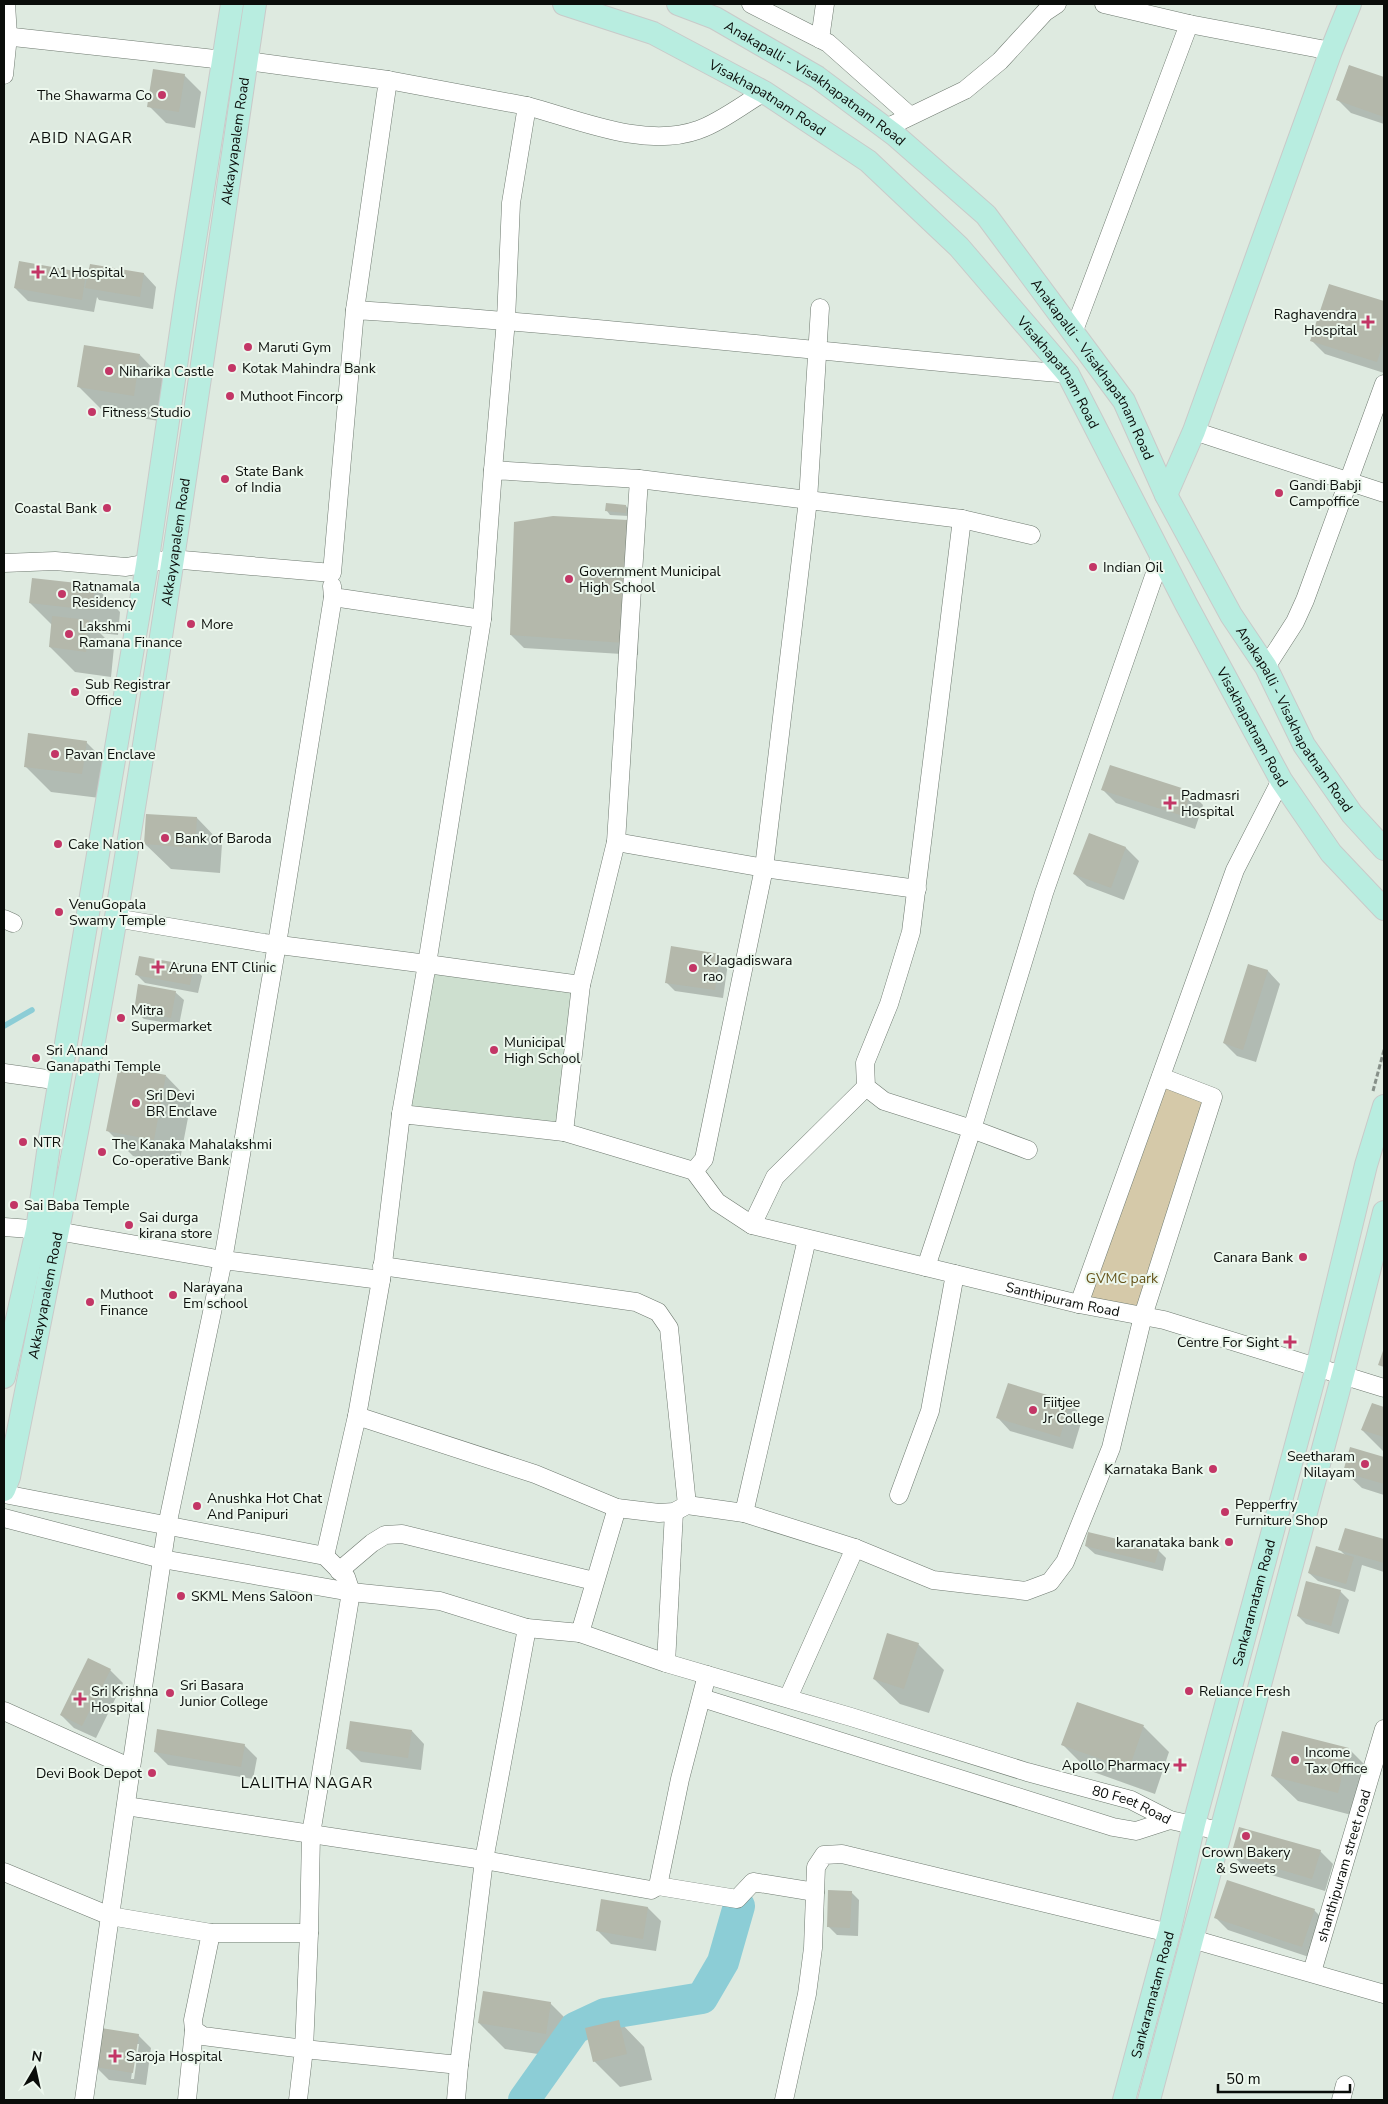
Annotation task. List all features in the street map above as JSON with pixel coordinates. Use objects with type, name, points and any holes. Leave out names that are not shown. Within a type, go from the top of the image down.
[{"type":"main road","points":[[47,1231],[61,1081],[147,565],[186,297],[232,4]]},
{"type":"main road","name":"Akkayyapalem Road","points":[[4,1490],[9,1477],[47,1231],[115,918],[255,4]]},
{"type":"main road","name":"Visakhapatnam Road","points":[[564,4],[653,33],[764,92],[875,168],[959,247],[1068,374],[1161,556],[1281,780],[1332,853],[1384,909]]},
{"type":"main road","name":"Anakapalli - Visakhapatnam Road","points":[[678,4],[715,18],[817,77],[886,128],[986,215],[1124,401],[1166,495],[1230,615],[1266,667],[1304,745],[1352,814],[1384,849]]},
{"type":"main road","points":[[1166,495],[1194,431],[1331,51],[1350,4]]},
{"type":"main road","name":"Sankaramatam Road","points":[[1124,2100],[1169,1933],[1194,1824],[1317,1367],[1366,1165],[1384,1106]]},
{"type":"main road","name":"Sankaramatam Road","points":[[1149,2100],[1343,1374],[1384,1212]]},
{"type":"main road","name":"Akkayyapalem Road","points":[[4,1377],[47,1231]]},
{"type":"street","points":[[4,75],[6,4]]},
{"type":"street","points":[[751,4],[828,43],[909,115]]},
{"type":"street","points":[[820,39],[825,4]]},
{"type":"street","points":[[886,128],[909,115],[964,90],[1000,61],[1046,12],[1057,4]]},
{"type":"street","points":[[1104,4],[1189,24],[1331,51]]},
{"type":"street","points":[[1073,333],[1189,24]]},
{"type":"street","points":[[6,36],[224,60]]},
{"type":"street","points":[[247,61],[388,80],[526,106],[633,136],[670,137],[699,130],[764,92]]},
{"type":"street","points":[[84,2100],[167,1526],[223,1260],[277,944],[332,597],[332,573],[355,310],[388,80]]},
{"type":"street","points":[[326,1556],[357,1416],[382,1273],[401,1114],[428,964],[482,619],[506,320],[511,203],[526,106]]},
{"type":"street","points":[[694,1171],[704,1159],[764,868],[808,500],[820,308]]},
{"type":"street","points":[[355,310],[506,320],[816,352],[1068,374]]},
{"type":"street","points":[[1266,667],[1296,622],[1384,384]]},
{"type":"street","points":[[1194,431],[1348,483],[1384,493]]},
{"type":"street","points":[[494,470],[639,479],[962,519],[1031,535]]},
{"type":"street","points":[[564,1132],[580,985],[616,842],[639,479]]},
{"type":"street","points":[[401,1114],[564,1132],[694,1171],[717,1202],[752,1225],[775,1177],[866,1086],[865,1063],[889,1004],[908,941],[917,889],[962,519]]},
{"type":"street","points":[[926,1267],[972,1129],[1044,893],[1161,556]]},
{"type":"street","points":[[4,563],[55,561],[126,567],[147,565],[171,559],[332,573]]},
{"type":"street","points":[[332,597],[482,619]]},
{"type":"street","points":[[1079,1304],[1235,870],[1281,780]]},
{"type":"street","points":[[616,842],[764,868],[917,889]]},
{"type":"street","points":[[115,918],[277,944],[580,985]]},
{"type":"street","points":[[4,1073],[61,1081]]},
{"type":"street","points":[[357,1416],[535,1474],[617,1508],[660,1513],[680,1508],[744,1513],[855,1548],[932,1580],[1026,1590],[1050,1582],[1065,1562],[1112,1448],[1144,1316],[1212,1097],[1161,1077]]},
{"type":"street","points":[[866,1086],[884,1101],[972,1129],[1028,1150]]},
{"type":"street","name":"Santhipuram Road","points":[[752,1225],[1079,1304],[1164,1320],[1384,1388]]},
{"type":"street","points":[[4,1227],[47,1231],[223,1260],[382,1273],[636,1302],[658,1312],[669,1328],[680,1508],[666,1663]]},
{"type":"street","points":[[744,1513],[807,1238]]},
{"type":"street","points":[[900,1495],[930,1411],[955,1274]]},
{"type":"street","points":[[4,1494],[326,1556],[346,1577],[351,1592],[311,1834],[304,2048],[298,2100]]},
{"type":"street","points":[[580,1633],[617,1508]]},
{"type":"street","name":"80 Feet Road","points":[[4,1518],[162,1559],[351,1592],[440,1601],[527,1628],[580,1633],[666,1663],[788,1698],[1027,1772],[1131,1800],[1145,1805],[1170,1820]]},
{"type":"street","points":[[340,1571],[372,1543],[385,1535],[402,1534],[594,1581]]},
{"type":"street","points":[[788,1698],[855,1548]]},
{"type":"street","points":[[456,2100],[484,1860],[527,1628]]},
{"type":"street","points":[[658,1886],[680,1779],[707,1675]]},
{"type":"street","name":"80 Feet Road","points":[[702,1698],[1113,1827],[1136,1831],[1170,1820]]},
{"type":"street","points":[[4,1711],[131,1768]]},
{"type":"street","name":"shanthipuram street road","points":[[1312,1972],[1384,1729]]},
{"type":"street","points":[[126,1806],[484,1860],[652,1890],[658,1886],[737,1899],[753,1882],[815,1892]]},
{"type":"street","points":[[1170,1820],[1194,1824],[1220,1832]]},
{"type":"street","points":[[784,2100],[807,1994],[813,1948],[816,1867],[824,1855],[842,1854],[1169,1933]]},
{"type":"street","points":[[4,1872],[110,1916],[211,1933],[309,1933]]},
{"type":"street","points":[[187,2100],[194,2030],[193,2020],[211,1933]]},
{"type":"street","points":[[1192,1939],[1384,1994]]},
{"type":"street","points":[[194,2030],[202,2036],[459,2065]]},
{"type":"shaded area","name":"Municipal High School","points":[[433,972],[576,991],[558,1124],[409,1109]]},
{"type":"green space","name":"GVMC park","points":[[1161,1077],[1213,1097],[1143,1316],[1079,1304]]},
{"type":"building","points":[[1349,65],[1384,77],[1384,117],[1336,100]]},
{"type":"building","points":[[153,69],[185,74],[179,112],[147,107]]},
{"type":"building","points":[[19,261],[86,273],[82,300],[14,288]]},
{"type":"building","points":[[90,264],[144,273],[140,297],[85,288]]},
{"type":"building","points":[[1329,284],[1384,301],[1384,340],[1377,362],[1310,341]]},
{"type":"building","name":"Niharika Castle","points":[[84,345],[140,354],[134,396],[77,387]]},
{"type":"building","points":[[606,503],[626,505],[626,513],[605,511]]},
{"type":"building","name":"Government Municipal High School","points":[[553,516],[628,520],[625,643],[510,635],[514,522]]},
{"type":"building","name":"Ratnamala Residency","points":[[32,578],[95,585],[92,610],[29,603]]},
{"type":"building","name":"Lakshmi Ramana Finance","points":[[52,616],[89,620],[86,652],[49,647]]},
{"type":"building","name":"Pavan Enclave","points":[[28,733],[87,741],[82,774],[24,767]]},
{"type":"building","points":[[1110,765],[1191,791],[1183,816],[1101,790]]},
{"type":"building","points":[[146,814],[197,817],[195,848],[144,844]]},
{"type":"building","points":[[1089,833],[1126,847],[1111,888],[1073,874]]},
{"type":"building","name":"K Jagadiswara rao","points":[[671,946],[720,954],[715,990],[665,983]]},
{"type":"building","points":[[139,956],[194,966],[190,985],[135,975]]},
{"type":"building","points":[[1248,964],[1268,970],[1243,1050],[1223,1043]]},
{"type":"building","points":[[138,984],[176,991],[171,1018],[134,1011]]},
{"type":"building","name":"Sri Devi BR Enclave","points":[[119,1066],[166,1075],[154,1140],[106,1131]]},
{"type":"building","points":[[1384,1348],[1384,1367],[1378,1365]]},
{"type":"building","name":"Fiitjee Jr College","points":[[1008,1383],[1070,1402],[1060,1437],[996,1418]]},
{"type":"building","points":[[1372,1403],[1384,1407],[1384,1437],[1361,1430]]},
{"type":"building","name":"Seetharam Nilayam","points":[[1350,1447],[1384,1457],[1384,1484],[1343,1472]]},
{"type":"building","points":[[1345,1528],[1384,1539],[1384,1563],[1338,1550]]},
{"type":"building","points":[[1088,1532],[1159,1549],[1155,1563],[1085,1546]]},
{"type":"building","points":[[1316,1546],[1354,1557],[1346,1584],[1308,1573]]},
{"type":"building","points":[[1306,1581],[1341,1590],[1331,1626],[1297,1616]]},
{"type":"building","points":[[887,1633],[919,1643],[904,1689],[873,1679]]},
{"type":"building","points":[[88,1658],[111,1669],[82,1726],[60,1715]]},
{"type":"building","points":[[1077,1702],[1144,1725],[1129,1769],[1061,1745]]},
{"type":"building","points":[[350,1721],[412,1730],[408,1758],[346,1749]]},
{"type":"building","points":[[157,1729],[245,1744],[241,1767],[154,1752]]},
{"type":"building","points":[[1282,1731],[1349,1748],[1338,1793],[1271,1776]]},
{"type":"building","points":[[1239,1827],[1321,1850],[1312,1879],[1231,1855]]},
{"type":"building","points":[[1227,1880],[1315,1909],[1302,1947],[1214,1918]]},
{"type":"building","points":[[828,1890],[852,1891],[850,1928],[827,1927]]},
{"type":"building","points":[[601,1899],[648,1907],[643,1939],[596,1931]]},
{"type":"building","points":[[483,1991],[551,2002],[546,2034],[478,2023]]},
{"type":"building","points":[[619,2020],[627,2054],[593,2062],[585,2028]]},
{"type":"building","points":[[101,2028],[139,2034],[133,2073],[95,2067]]},
{"type":"waterway","points":[[4,1026],[32,1010]]},
{"type":"waterway","points":[[524,2100],[575,2028],[605,2014],[702,1998],[723,1962],[739,1906]]},
{"type":"place","name":"The Shawarma Co","points":[[162,95]]},
{"type":"place","name":"A1 Hospital","points":[[38,272]]},
{"type":"place","name":"Raghavendra Hospital","points":[[1368,322]]},
{"type":"place","name":"Maruti Gym","points":[[248,347]]},
{"type":"place","name":"Kotak Mahindra Bank","points":[[232,368]]},
{"type":"place","name":"Niharika Castle","points":[[109,371]]},
{"type":"place","name":"Muthoot Fincorp","points":[[230,396]]},
{"type":"place","name":"Fitness Studio","points":[[92,412]]},
{"type":"place","name":"State Bank of India","points":[[225,479]]},
{"type":"place","name":"Gandi Babji Campoffice","points":[[1279,493]]},
{"type":"place","name":"Coastal Bank","points":[[107,508]]},
{"type":"place","name":"Indian Oil","points":[[1093,567]]},
{"type":"place","name":"Government Municipal High School","points":[[569,579]]},
{"type":"place","name":"Ratnamala Residency","points":[[62,594]]},
{"type":"place","name":"More","points":[[191,624]]},
{"type":"place","name":"Lakshmi Ramana Finance","points":[[69,634]]},
{"type":"place","name":"Sub Registrar Office","points":[[75,692]]},
{"type":"place","name":"Pavan Enclave","points":[[55,754]]},
{"type":"place","name":"Padmasri Hospital","points":[[1170,803]]},
{"type":"place","name":"Bank of Baroda","points":[[165,838]]},
{"type":"place","name":"Cake Nation","points":[[58,844]]},
{"type":"place","name":"VenuGopala Swamy Temple","points":[[59,912]]},
{"type":"place","name":"Aruna ENT Clinic","points":[[158,967]]},
{"type":"place","name":"K Jagadiswara rao","points":[[693,968]]},
{"type":"place","name":"Mitra Supermarket","points":[[121,1018]]},
{"type":"place","name":"Municipal High School","points":[[494,1050]]},
{"type":"place","name":"Sri Anand Ganapathi Temple","points":[[36,1058]]},
{"type":"place","name":"Sri Devi BR Enclave","points":[[136,1103]]},
{"type":"place","name":"NTR","points":[[23,1142]]},
{"type":"place","name":"The Kanaka Mahalakshmi Co-operative Bank","points":[[102,1152]]},
{"type":"place","name":"Sai Baba Temple","points":[[14,1205]]},
{"type":"place","name":"Sai durga kirana store","points":[[129,1225]]},
{"type":"place","name":"Canara Bank","points":[[1303,1257]]},
{"type":"place","name":"Narayana Em school","points":[[173,1295]]},
{"type":"place","name":"Muthoot Finance","points":[[90,1302]]},
{"type":"place","name":"Centre For Sight","points":[[1290,1342]]},
{"type":"place","name":"Fiitjee Jr College","points":[[1033,1410]]},
{"type":"place","name":"Seetharam Nilayam","points":[[1365,1464]]},
{"type":"place","name":"Karnataka Bank","points":[[1213,1469]]},
{"type":"place","name":"Anushka Hot Chat And Panipuri","points":[[197,1506]]},
{"type":"place","name":"Pepperfry Furniture Shop","points":[[1225,1512]]},
{"type":"place","name":"karanataka bank","points":[[1229,1542]]},
{"type":"place","name":"SKML Mens Saloon","points":[[181,1596]]},
{"type":"place","name":"Reliance Fresh","points":[[1189,1691]]},
{"type":"place","name":"Sri Basara Junior College","points":[[170,1693]]},
{"type":"place","name":"Sri Krishna Hospital","points":[[80,1699]]},
{"type":"place","name":"Income Tax Office","points":[[1295,1760]]},
{"type":"place","name":"Apollo Pharmacy","points":[[1180,1765]]},
{"type":"place","name":"Devi Book Depot","points":[[152,1773]]},
{"type":"place","name":"Crown Bakery & Sweets","points":[[1246,1836]]},
{"type":"place","name":"Saroja Hospital","points":[[115,2056]]},
{"type":"district","name":"ABID NAGAR","points":[[81,138]]},
{"type":"district","name":"LALITHA NAGAR","points":[[307,1783]]}]
